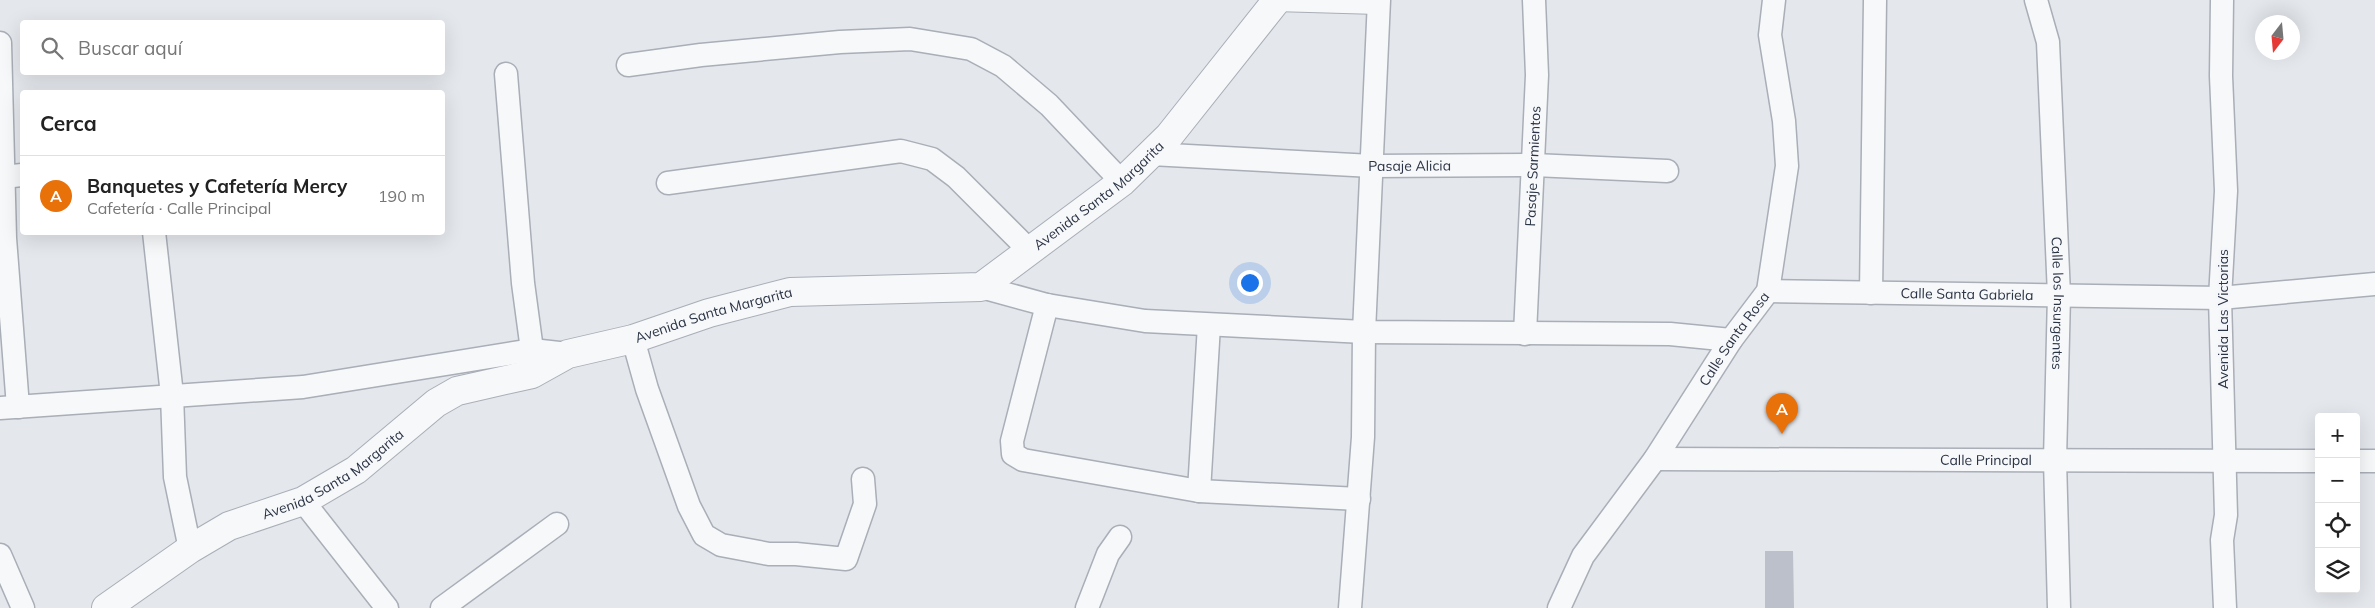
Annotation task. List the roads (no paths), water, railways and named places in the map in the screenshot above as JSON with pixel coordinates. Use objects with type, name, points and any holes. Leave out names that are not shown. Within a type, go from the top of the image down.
[{"type":"street","name":"Pasaje Sarmientos","points":[[1525,334],[1537,74],[1534,0]]},
{"type":"street","name":"Calle Santa Rosa","points":[[1559,608],[1583,556],[1655,459],[1731,340],[1768,291],[1787,166],[1784,121],[1770,35],[1774,0]]},
{"type":"street","points":[[1871,293],[1875,0]]},
{"type":"street","name":"Calle los Insurgentes","points":[[2036,0],[2048,42],[2059,295],[2055,460],[2059,608]]},
{"type":"street","name":"Avenida Las Victorias","points":[[2222,0],[2221,76],[2226,191],[2220,298],[2226,515],[2222,540],[2225,608]]},
{"type":"street","points":[[1276,1],[1378,2],[1364,332],[1363,437],[1351,608]]},
{"type":"street","name":"Avenida Santa Margarita","points":[[106,608],[190,548],[229,526],[304,501],[356,470],[436,403],[457,391],[532,374],[568,354],[633,339],[708,313],[790,292],[981,286],[1122,182],[1169,136],[1276,1]]},
{"type":"street","points":[[628,65],[702,55],[840,42],[910,40],[970,49],[1003,66],[1049,105],[1122,182]]},
{"type":"street","points":[[0,42],[13,176],[5,238],[9,407],[303,387],[532,350],[568,354]]},
{"type":"street","points":[[506,74],[523,283],[532,350]]},
{"type":"street","points":[[668,183],[900,151],[932,159],[956,177],[1029,250]]},
{"type":"street","name":"Pasaje Alicia","points":[[1150,154],[1372,166],[1534,165],[1667,171]]},
{"type":"street","points":[[154,235],[172,395],[175,477],[190,548]]},
{"type":"street","name":"Calle Santa Gabriela","points":[[1768,291],[2220,298],[2375,284]]},
{"type":"street","points":[[981,286],[1046,305],[1145,321],[1364,332],[1670,334],[1731,340]]},
{"type":"street","points":[[1046,305],[1012,441],[1013,454],[1023,460],[1199,491],[1359,499]]},
{"type":"street","points":[[1199,491],[1209,325]]},
{"type":"street","points":[[633,339],[647,389],[689,506],[704,536],[721,544],[769,554],[796,554],[846,559],[865,504],[863,479]]},
{"type":"street","name":"Calle Principal","points":[[1655,459],[2315,461]]},
{"type":"street","points":[[2360,461],[2375,461]]},
{"type":"street","points":[[304,501],[387,608]]},
{"type":"street","points":[[442,608],[556,524]]},
{"type":"street","points":[[1087,608],[1100,570],[1120,537]]},
{"type":"street","points":[[0,555],[23,608]]},
{"type":"place","name":"Banquetes y Cafetería Mercy","points":[[1782,434]]}]
